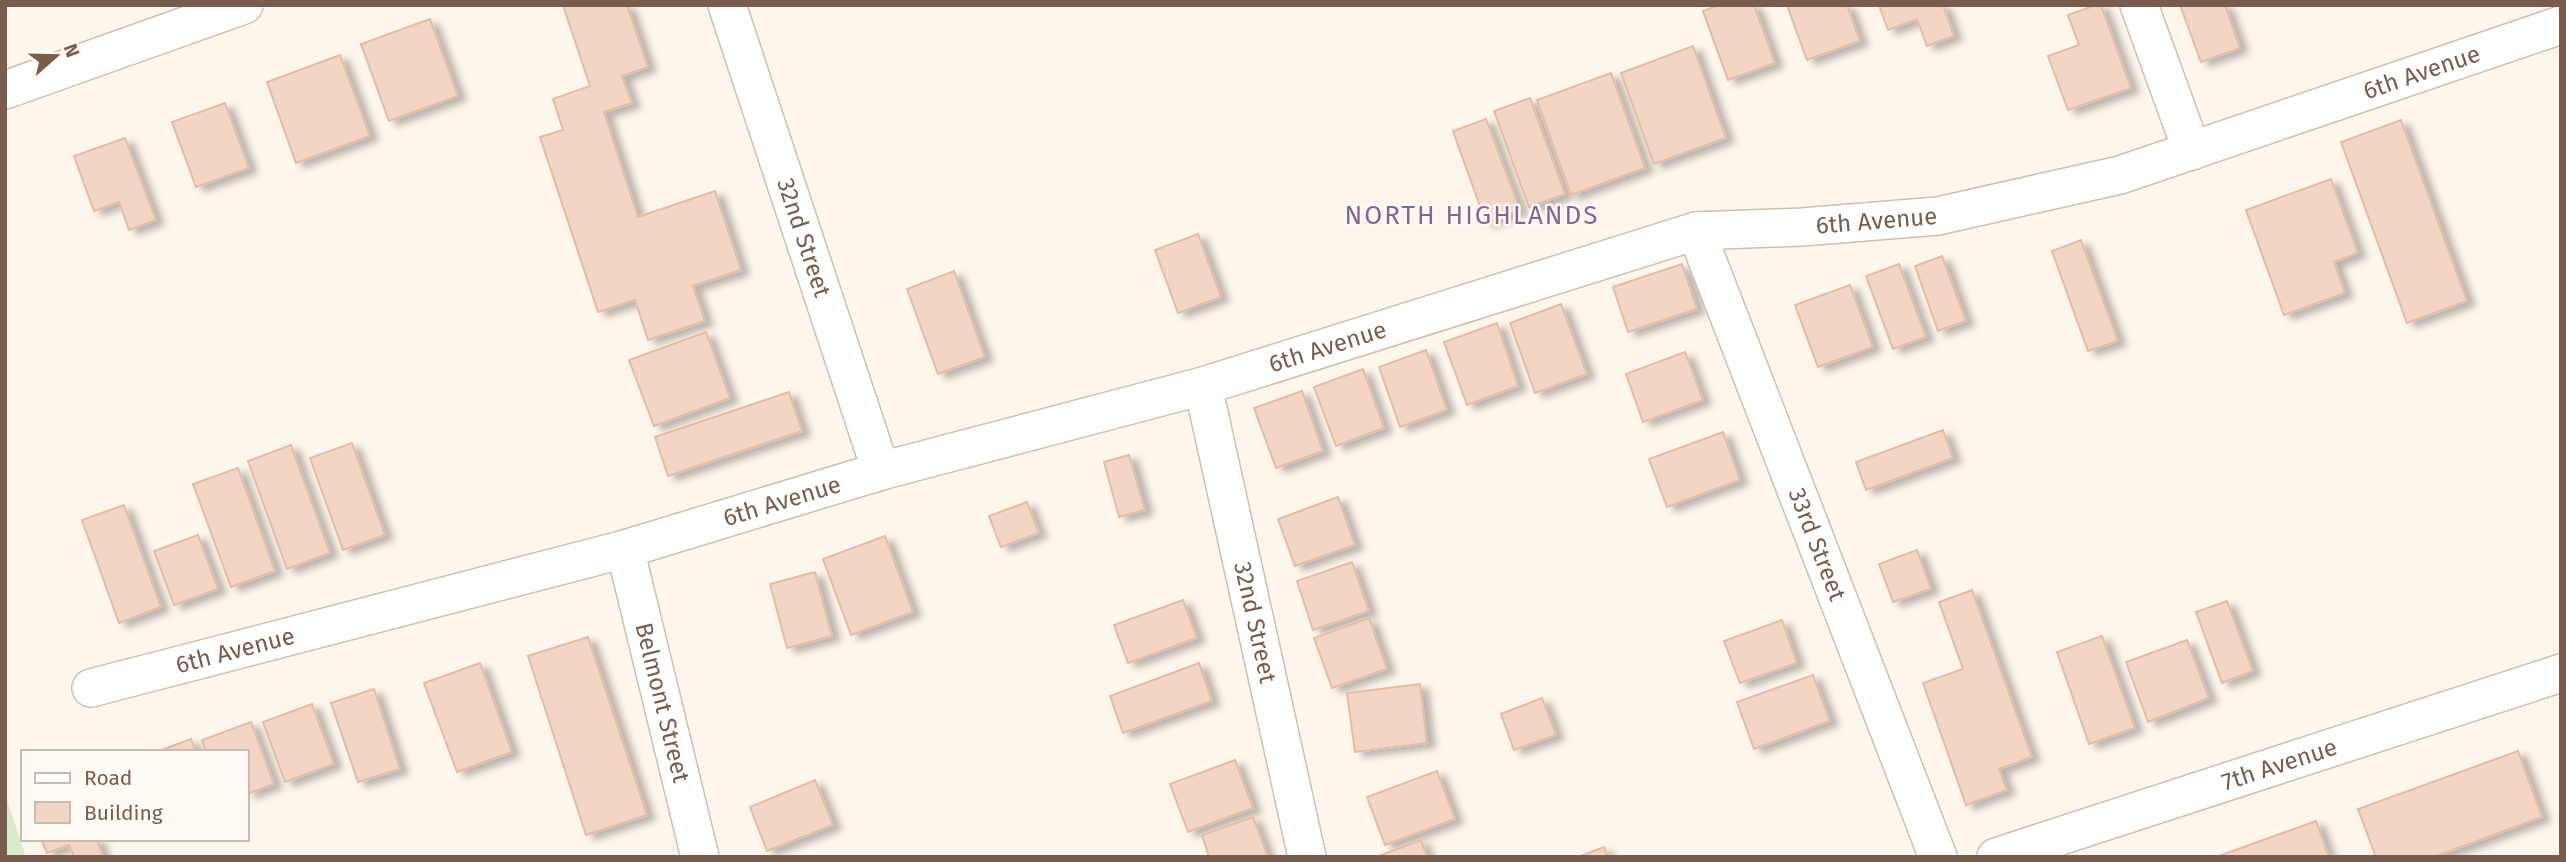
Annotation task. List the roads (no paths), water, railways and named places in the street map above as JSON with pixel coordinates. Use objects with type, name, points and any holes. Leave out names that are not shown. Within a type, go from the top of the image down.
[{"type":"street","points":[[5,90],[244,5]]},
{"type":"street","name":"32nd Street","points":[[727,5],[881,471]]},
{"type":"street","points":[[2139,5],[2192,151]]},
{"type":"street","name":"6th Avenue","points":[[91,688],[625,548],[881,471],[1203,386],[1696,231],[1802,227],[1938,216],[2120,175],[2561,25]]},
{"type":"street","name":"33rd Street","points":[[1696,231],[1938,857]]},
{"type":"street","name":"32nd Street","points":[[1203,386],[1307,857]]},
{"type":"street","name":"Belmont Street","points":[[625,548],[700,857]]},
{"type":"street","name":"7th Avenue","points":[[1996,857],[2561,673]]},
{"type":"district","name":"NORTH HIGHLANDS","points":[[1472,215]]}]
